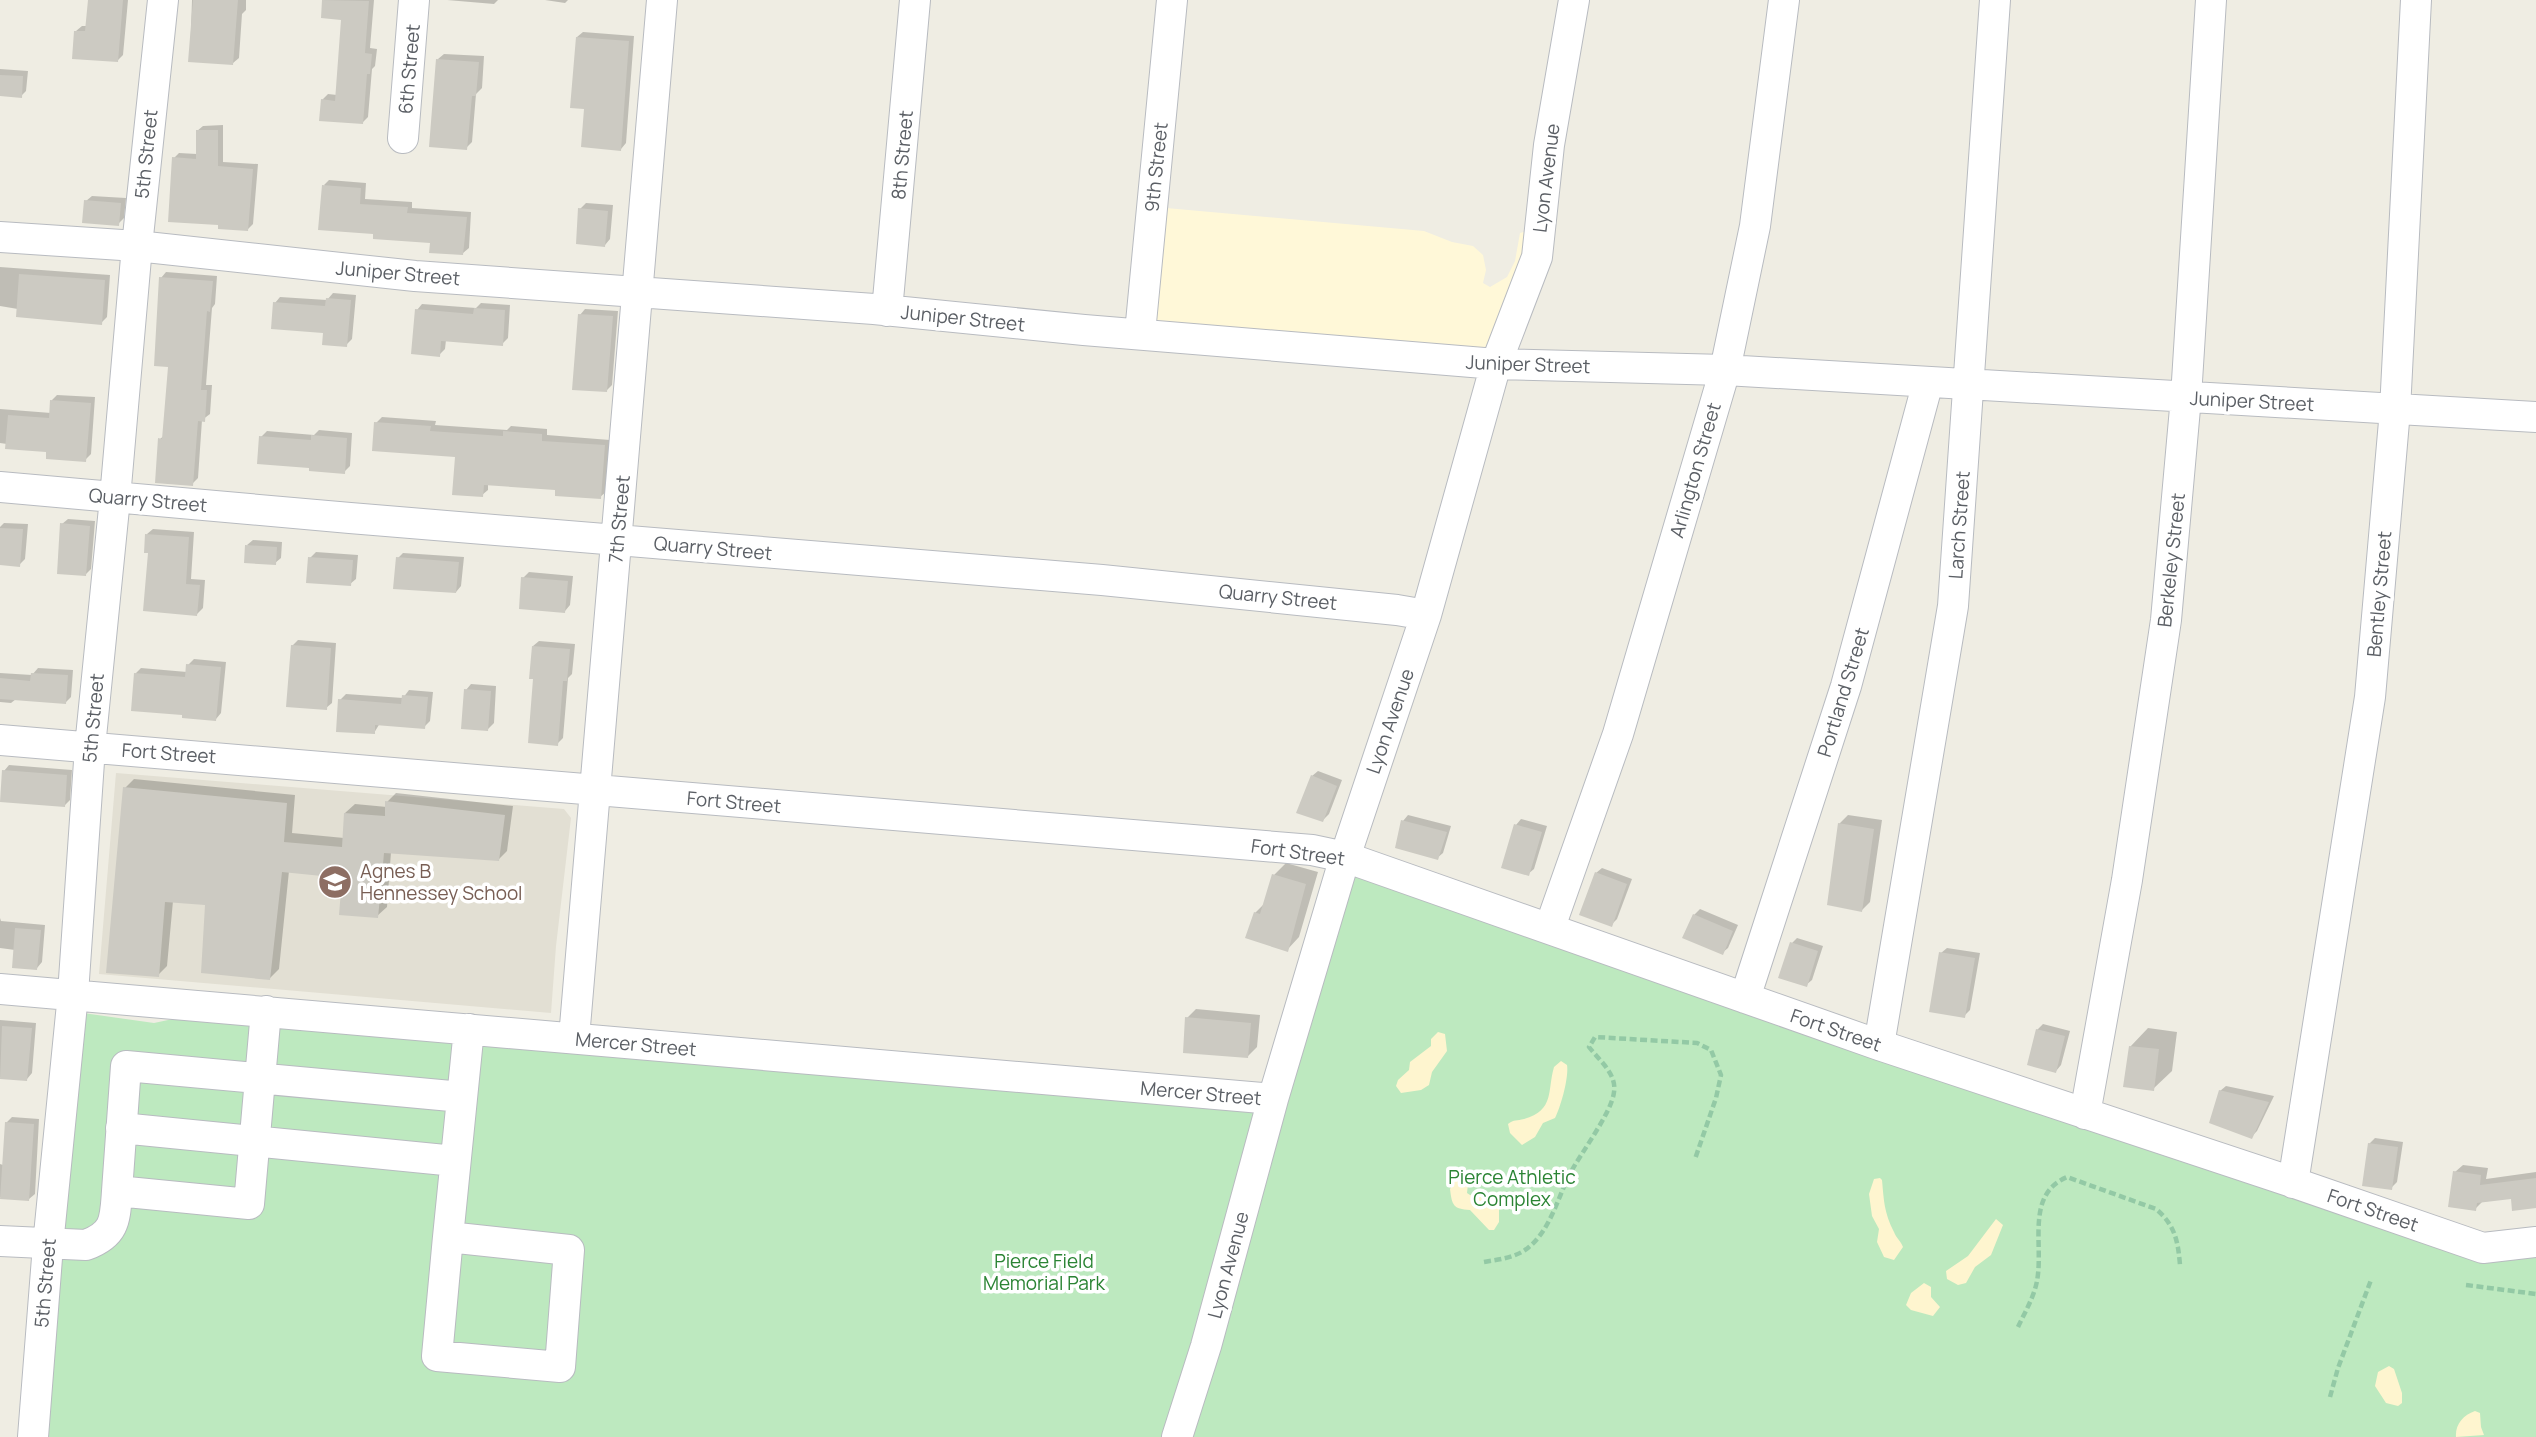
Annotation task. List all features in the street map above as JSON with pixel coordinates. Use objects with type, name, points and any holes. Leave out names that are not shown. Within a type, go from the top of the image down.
[{"type":"street","name":"5th Street","points":[[33,1437],[48,1245],[73,994],[90,747],[115,498],[136,246],[163,0]]},
{"type":"street","name":"6th Street","points":[[403,138],[414,0]]},
{"type":"street","name":"7th Street","points":[[574,1038],[662,0]]},
{"type":"street","name":"8th Street","points":[[887,311],[915,0]]},
{"type":"street","name":"9th Street","points":[[1140,333],[1172,0]]},
{"type":"street","name":"Lyon Avenue","points":[[1177,1437],[1206,1346],[1273,1099],[1345,857],[1426,615],[1496,364],[1537,257],[1549,145],[1574,0]]},
{"type":"street","name":"Arlington Street","points":[[1550,927],[1618,734],[1725,370],[1755,226],[1784,0]]},
{"type":"street","name":"Larch Street","points":[[1879,1045],[1953,606],[1995,0]]},
{"type":"street","name":"Berkeley Street","points":[[2085,1114],[2127,880],[2166,620],[2186,397],[2211,0]]},
{"type":"street","name":"Bentley Street","points":[[2293,1183],[2370,697],[2395,410],[2417,0]]},
{"type":"street","name":"Juniper Street","points":[[0,237],[136,246],[415,276],[887,311],[1496,364],[1725,370],[2536,417]]},
{"type":"street","name":"Portland Street","points":[[1745,998],[1846,686],[1928,382]]},
{"type":"street","name":"Quarry Street","points":[[0,486],[115,498],[1102,579],[1426,615]]},
{"type":"street","name":"Fort Street","points":[[0,740],[1298,849],[1345,857],[1879,1045],[2483,1248],[2536,1242]]},
{"type":"street","name":"Mercer Street","points":[[0,989],[1273,1099]]},
{"type":"street","points":[[117,1191],[249,1204],[265,1011]]},
{"type":"street","points":[[448,1237],[569,1250],[560,1367],[437,1356],[455,1161],[469,1029]]},
{"type":"street","points":[[0,1241],[86,1245],[108,1233],[113,1224],[117,1191],[126,1066],[462,1097]]},
{"type":"street","points":[[121,1128],[455,1161]]},
{"type":"path","points":[[1485,1262],[1511,1258],[1530,1247],[1544,1229],[1570,1173],[1603,1119],[1615,1092],[1609,1070],[1589,1047],[1595,1037],[1697,1043],[1711,1050],[1721,1075],[1695,1158]]},
{"type":"path","points":[[2018,1326],[2037,1283],[2043,1197],[2054,1182],[2067,1177],[2156,1209],[2168,1219],[2177,1237],[2180,1265]]},
{"type":"path","points":[[2330,1397],[2371,1280]]},
{"type":"path","points":[[2466,1285],[2536,1294]]},
{"type":"shaded area","points":[[1155,207],[1424,231],[1452,242],[1473,246],[1483,255],[1486,270],[1483,283],[1490,287],[1507,277],[1515,261],[1520,233],[1527,231],[1532,236],[1500,363],[1144,337]]},
{"type":"shaded area","name":"Agnes B Hennessey School","points":[[116,773],[564,809],[571,818],[551,1013],[99,974]]},
{"type":"green space","name":"Pierce Athletic Complex","points":[[1349,868],[1552,936],[2536,1249],[2536,1437],[43,1437],[76,1012],[154,1023],[187,1016],[1255,1104]]},
{"type":"sand","points":[[1438,1032],[1445,1034],[1447,1051],[1432,1072],[1429,1085],[1421,1090],[1401,1093],[1396,1086],[1398,1080],[1409,1070],[1410,1062],[1431,1046],[1431,1039]]},
{"type":"sand","points":[[1561,1061],[1567,1065],[1567,1077],[1555,1118],[1543,1123],[1535,1137],[1522,1145],[1510,1133],[1508,1124],[1541,1110],[1548,1099],[1554,1067]]},
{"type":"sand","points":[[1461,1178],[1468,1184],[1467,1193],[1470,1195],[1483,1192],[1490,1201],[1499,1206],[1499,1222],[1494,1230],[1489,1230],[1470,1210],[1454,1205],[1450,1189],[1455,1180]]},
{"type":"sand","points":[[1880,1178],[1888,1218],[1903,1247],[1894,1260],[1884,1257],[1877,1242],[1879,1229],[1872,1216],[1869,1194],[1874,1179]]},
{"type":"sand","points":[[1996,1219],[2003,1225],[1991,1255],[1975,1267],[1966,1283],[1958,1285],[1947,1279],[1946,1271],[1968,1256]]},
{"type":"sand","points":[[1924,1283],[1931,1287],[1931,1297],[1940,1307],[1933,1316],[1911,1310],[1906,1305],[1911,1293]]},
{"type":"sand","points":[[2389,1366],[2394,1369],[2402,1393],[2402,1403],[2398,1406],[2386,1403],[2375,1386],[2378,1372]]},
{"type":"sand","points":[[2475,1411],[2480,1413],[2484,1435],[2456,1437],[2461,1421]]},
{"type":"building","points":[[88,0],[123,0],[118,62],[72,59],[74,31],[85,31]]},
{"type":"building","points":[[193,0],[238,0],[233,65],[188,62]]},
{"type":"building","points":[[322,0],[369,1],[365,53],[372,54],[370,74],[367,74],[363,124],[319,121],[321,99],[335,101],[341,20],[321,18]]},
{"type":"building","points":[[576,37],[629,41],[621,151],[581,147],[584,109],[570,108]]},
{"type":"building","points":[[436,59],[479,62],[476,96],[472,96],[467,150],[429,147]]},
{"type":"building","points":[[0,75],[23,76],[22,98],[0,96]]},
{"type":"building","points":[[196,130],[218,130],[218,166],[253,169],[248,231],[218,229],[218,225],[168,222],[172,157],[196,159]]},
{"type":"building","points":[[322,185],[361,188],[360,204],[408,207],[407,213],[467,217],[463,255],[429,253],[430,243],[373,239],[373,234],[318,230]]},
{"type":"building","points":[[84,200],[121,203],[119,226],[82,223]]},
{"type":"building","points":[[578,208],[608,211],[605,247],[576,244]]},
{"type":"building","points":[[19,274],[105,280],[102,325],[16,317]]},
{"type":"building","points":[[159,277],[213,281],[210,312],[207,311],[201,390],[207,390],[205,422],[198,421],[193,486],[155,483],[168,367],[154,366]]},
{"type":"building","points":[[326,298],[351,300],[347,347],[322,345],[323,333],[271,329],[273,302],[325,306]]},
{"type":"building","points":[[474,308],[505,310],[503,346],[441,341],[440,357],[411,354],[415,309],[473,314]]},
{"type":"building","points":[[578,314],[613,316],[607,392],[572,390]]},
{"type":"building","points":[[50,400],[91,403],[86,462],[46,459],[46,452],[5,449],[8,415],[49,418]]},
{"type":"building","points":[[374,422],[431,426],[430,431],[503,436],[503,431],[542,434],[542,441],[605,445],[601,499],[555,496],[555,490],[484,485],[483,497],[452,495],[455,457],[372,451]]},
{"type":"building","points":[[311,435],[347,438],[345,474],[257,464],[259,436],[311,440]]},
{"type":"building","points":[[60,523],[90,526],[86,576],[57,574]]},
{"type":"building","points":[[0,528],[23,529],[20,567],[0,565]]},
{"type":"building","points":[[145,534],[189,537],[186,584],[200,585],[197,616],[143,611],[148,553],[144,553]]},
{"type":"building","points":[[245,545],[277,547],[276,565],[244,563]]},
{"type":"building","points":[[308,557],[353,560],[351,586],[306,583]]},
{"type":"building","points":[[396,557],[459,562],[456,593],[393,589]]},
{"type":"building","points":[[521,577],[568,581],[565,613],[519,609]]},
{"type":"building","points":[[291,645],[331,648],[327,710],[286,707]]},
{"type":"building","points":[[532,646],[570,649],[567,681],[563,681],[558,746],[528,743],[533,679],[529,679]]},
{"type":"building","points":[[186,664],[221,667],[216,721],[131,711],[134,673],[185,677]]},
{"type":"building","points":[[31,673],[68,675],[66,704],[0,699],[0,678],[30,681]]},
{"type":"building","points":[[464,689],[491,691],[488,731],[461,729]]},
{"type":"building","points":[[402,695],[428,697],[425,729],[375,725],[375,734],[336,732],[338,699],[401,704]]},
{"type":"building","points":[[2,770],[67,775],[65,807],[0,802]]},
{"type":"building","points":[[1311,775],[1337,786],[1323,822],[1296,813]]},
{"type":"building","name":"Agnes B Hennessey School","points":[[123,787],[287,803],[284,842],[342,847],[344,813],[385,816],[385,801],[505,815],[499,861],[384,853],[378,918],[339,915],[342,878],[282,872],[270,980],[201,973],[205,905],[165,902],[159,977],[106,973]]},
{"type":"building","points":[[1401,820],[1447,832],[1438,860],[1395,848]]},
{"type":"building","points":[[1838,823],[1874,829],[1862,912],[1827,905]]},
{"type":"building","points":[[1514,824],[1542,832],[1529,876],[1501,868]]},
{"type":"building","points":[[1595,872],[1627,884],[1612,927],[1579,915]]},
{"type":"building","points":[[1272,874],[1306,884],[1288,952],[1245,938],[1254,912],[1260,914]]},
{"type":"building","points":[[1693,914],[1733,931],[1723,955],[1682,938]]},
{"type":"building","points":[[15,928],[41,930],[37,970],[12,968]]},
{"type":"building","points":[[1790,942],[1818,951],[1807,987],[1778,978]]},
{"type":"building","points":[[1939,952],[1975,958],[1965,1018],[1929,1012]]},
{"type":"building","points":[[1185,1017],[1251,1023],[1248,1058],[1183,1053]]},
{"type":"building","points":[[2,1026],[32,1028],[27,1081],[0,1079]]},
{"type":"building","points":[[2036,1029],[2065,1036],[2056,1073],[2027,1065]]},
{"type":"building","points":[[2129,1046],[2159,1049],[2154,1091],[2123,1087]]},
{"type":"building","points":[[2219,1090],[2269,1102],[2252,1139],[2209,1123]]},
{"type":"building","points":[[5,1122],[34,1124],[29,1201],[0,1199]]},
{"type":"building","points":[[2368,1143],[2398,1147],[2392,1190],[2362,1186]]},
{"type":"building","points":[[2453,1171],[2481,1175],[2480,1185],[2536,1178],[2536,1208],[2512,1211],[2511,1199],[2477,1203],[2476,1211],[2448,1207]]},
{"type":"place","name":"Agnes B Hennessey School","points":[[335,882]]},
{"type":"park label","name":"Pierce Field Memorial Park","points":[[1044,1272]]}]
